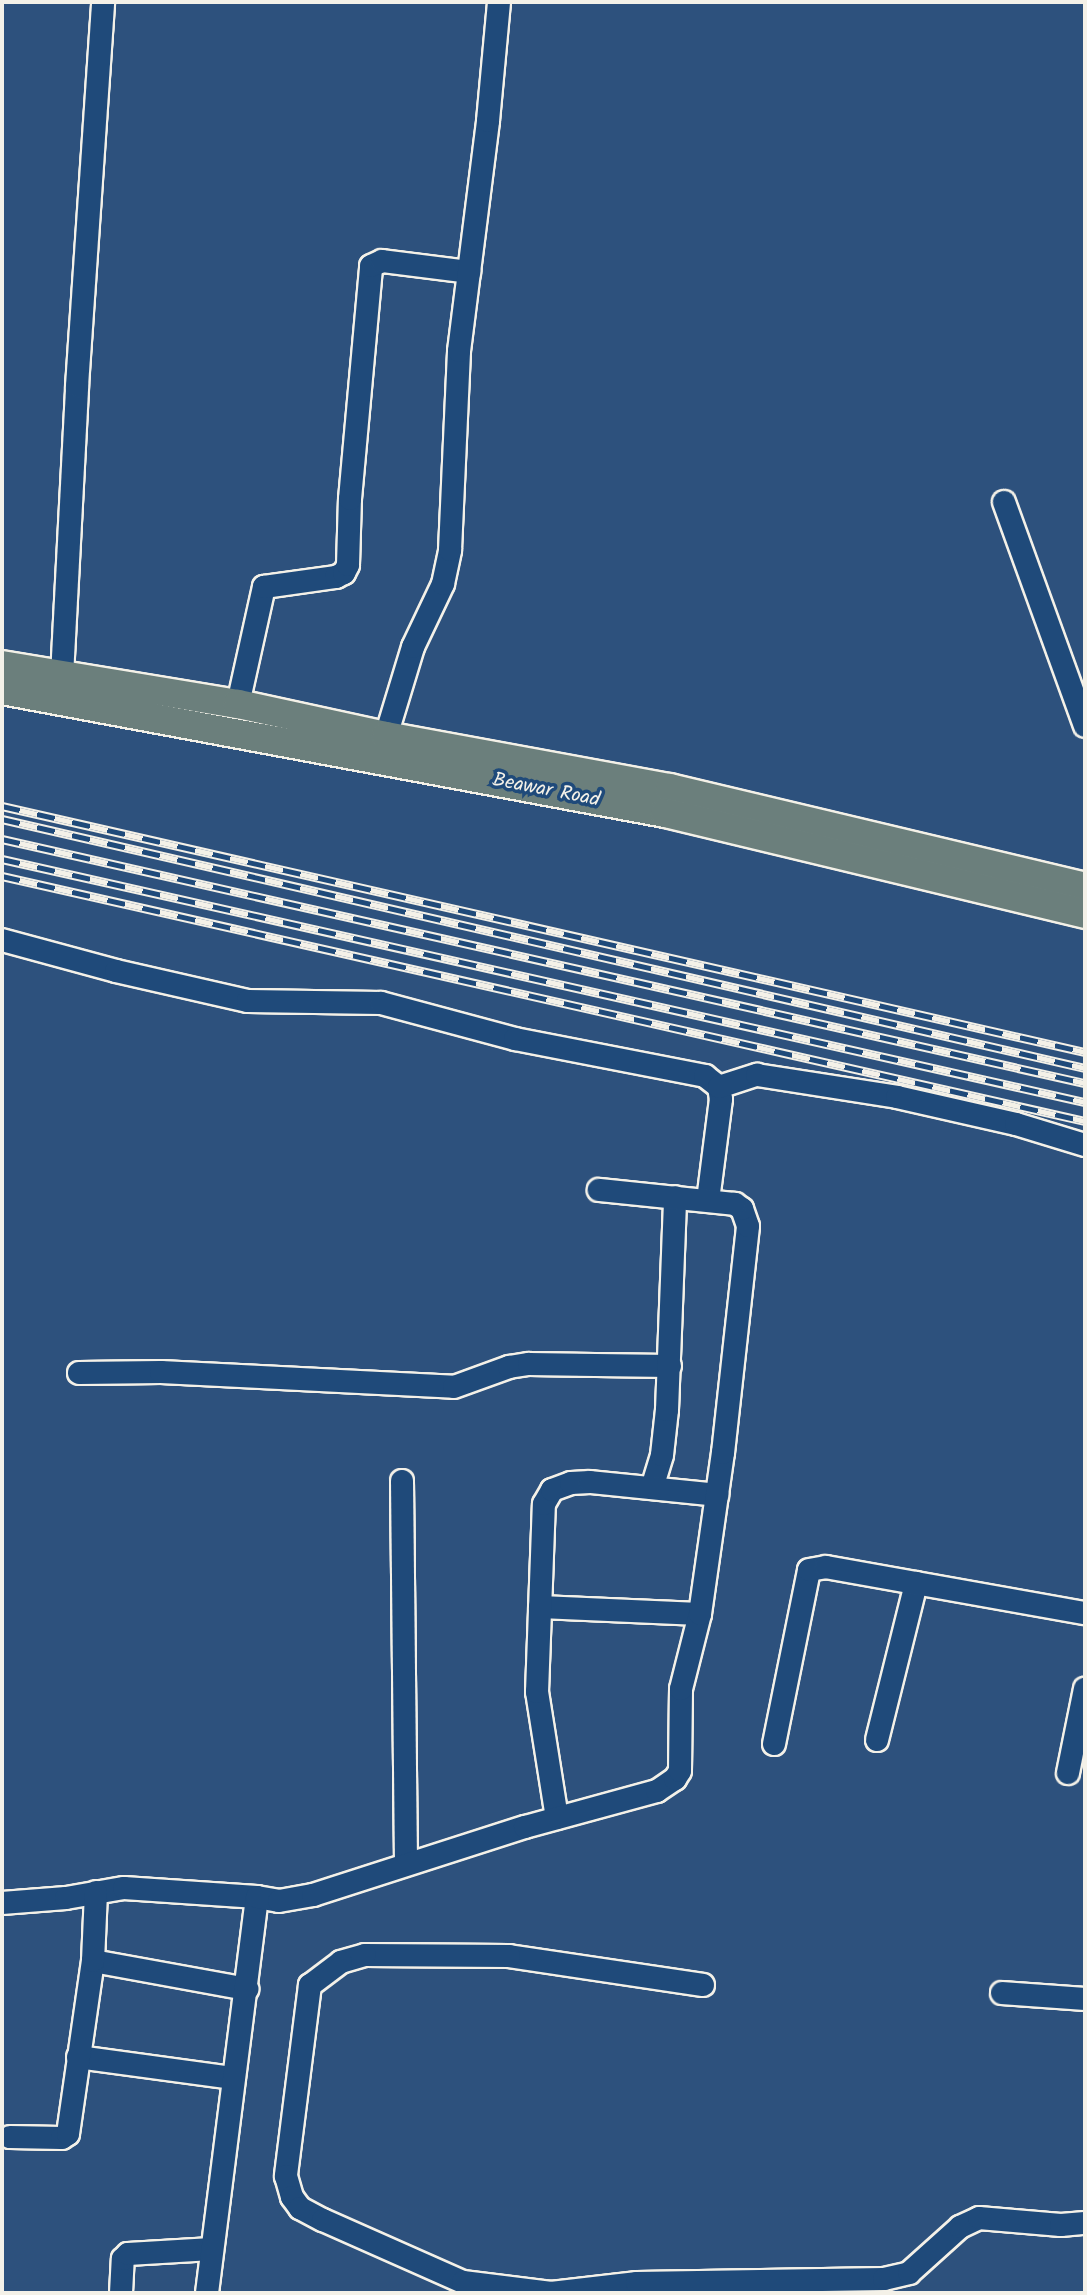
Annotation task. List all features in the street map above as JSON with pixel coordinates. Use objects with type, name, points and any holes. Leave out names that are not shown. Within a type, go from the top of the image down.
[{"type":"main road","name":"Beawar Road","points":[[2,665],[238,704],[386,736],[670,788],[1085,887]]},
{"type":"main road","name":"Beawar Road","points":[[2,690],[665,813],[1085,914]]},
{"type":"street","points":[[62,676],[77,386],[103,2]]},
{"type":"street","points":[[386,736],[413,647],[443,584],[450,550],[459,351],[499,2]]},
{"type":"street","points":[[238,704],[264,587],[336,577],[344,573],[348,565],[350,499],[371,266],[382,261],[469,272]]},
{"type":"street","points":[[1004,502],[1085,726]]},
{"type":"street","points":[[2,940],[116,971],[248,1001],[381,1003],[515,1039],[705,1076],[719,1087],[721,1099],[708,1200]]},
{"type":"street","points":[[719,1087],[757,1075],[897,1097],[1016,1124],[1085,1145]]},
{"type":"street","points":[[2,1903],[138,1888],[279,1901],[313,1895],[557,1818],[657,1791],[675,1779],[680,1771],[682,1678],[700,1614],[748,1226],[742,1209],[735,1204],[599,1190]]},
{"type":"street","points":[[652,1488],[662,1455],[670,1366],[675,1197]]},
{"type":"street","points":[[79,1373],[161,1372],[454,1387],[509,1367],[529,1364],[670,1366]]},
{"type":"street","points":[[402,1481],[406,1864]]},
{"type":"street","points":[[557,1818],[537,1692],[544,1504],[552,1490],[571,1483],[590,1482],[717,1495]]},
{"type":"street","points":[[774,1744],[809,1570],[826,1567],[1085,1613]]},
{"type":"street","points":[[877,1740],[916,1583]]},
{"type":"street","points":[[540,1607],[700,1614]]},
{"type":"street","points":[[1068,1773],[1085,1689]]},
{"type":"street","points":[[10,2137],[62,2138],[68,2134],[93,1961],[96,1892]]},
{"type":"street","points":[[207,2293],[257,1897]]},
{"type":"street","points":[[703,1985],[509,1956],[365,1955],[341,1962],[310,1985],[286,2176],[292,2197],[300,2208],[323,2220],[463,2282],[551,2293],[637,2283],[884,2279],[909,2273],[960,2227],[979,2218],[1061,2225],[1085,2223]]},
{"type":"street","points":[[93,1961],[247,1989]]},
{"type":"street","points":[[1002,1993],[1085,1999]]},
{"type":"street","points":[[78,2057],[234,2078]]},
{"type":"street","points":[[121,2293],[123,2259],[128,2254],[212,2249]]},
{"type":"railway","points":[[2,806],[1085,1052]]},
{"type":"railway","points":[[2,819],[1085,1068]]},
{"type":"railway","points":[[2,839],[1085,1083]]},
{"type":"railway","points":[[2,859],[1085,1102]]},
{"type":"railway","points":[[2,876],[1085,1121]]}]
